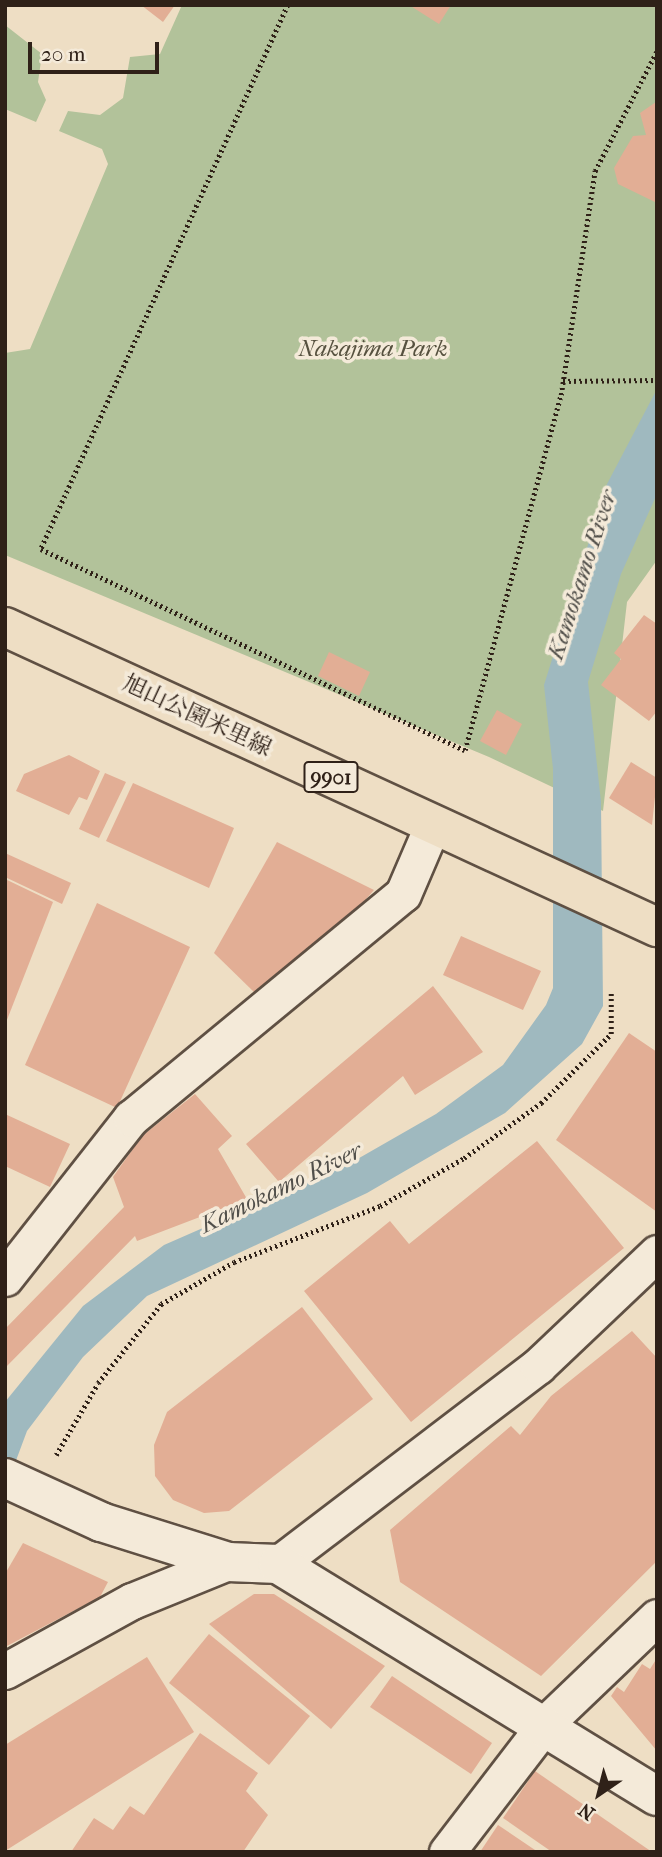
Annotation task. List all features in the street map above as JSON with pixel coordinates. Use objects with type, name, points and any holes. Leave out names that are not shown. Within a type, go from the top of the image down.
[{"type":"main road","name":"旭山公園米里線","points":[[5,627],[657,927]]},
{"type":"street","points":[[5,1278],[131,1118],[403,894],[433,824]]},
{"type":"street","points":[[278,1564],[538,1366],[657,1253]]},
{"type":"street","points":[[10,1480],[101,1522],[228,1562],[278,1564],[546,1723],[657,1796]]},
{"type":"street","points":[[5,1671],[132,1601],[228,1562]]},
{"type":"street","points":[[447,1852],[546,1723],[657,1617]]},
{"type":"path","points":[[288,5],[41,550],[465,750],[563,381],[595,171],[657,51]]},
{"type":"path","points":[[563,381],[657,380]]},
{"type":"path","points":[[54,1459],[98,1383],[161,1304],[234,1262],[380,1206],[464,1158],[541,1103],[611,1034],[611,990]]},
{"type":"green space","name":"Nakajima Park","points":[[182,5],[657,5],[657,560],[627,602],[603,811],[489,757],[5,555],[5,353],[30,349],[108,164],[102,149],[59,131],[68,111],[100,115],[123,98],[130,57],[160,54]]},
{"type":"green space","points":[[5,25],[42,54],[38,82],[46,100],[36,122],[5,109]]},
{"type":"water","name":"Kamokamo River","points":[[657,389],[657,494],[621,574],[588,682],[601,802],[603,1006],[582,1044],[505,1113],[367,1193],[147,1296],[83,1357],[27,1431],[5,1490],[5,1402],[83,1306],[164,1245],[347,1165],[436,1114],[503,1065],[546,1005],[553,988],[553,769],[544,685],[607,484]]},
{"type":"building","points":[[141,5],[175,5],[163,22]]},
{"type":"building","points":[[409,5],[451,5],[439,24]]},
{"type":"building","points":[[657,82],[657,203],[618,184],[614,168],[633,136],[646,135],[640,113],[656,102]]},
{"type":"building","points":[[644,615],[657,624],[657,711],[649,721],[601,685],[621,659],[614,653]]},
{"type":"building","points":[[329,652],[370,672],[359,696],[318,676]]},
{"type":"building","points":[[497,710],[522,724],[506,755],[480,741]]},
{"type":"building","points":[[69,755],[100,771],[87,800],[79,797],[69,815],[16,791],[24,774]]},
{"type":"building","points":[[631,762],[657,778],[652,825],[609,798]]},
{"type":"building","points":[[105,773],[126,782],[99,838],[79,829]]},
{"type":"building","points":[[133,783],[234,828],[209,888],[106,841]]},
{"type":"building","points":[[277,842],[374,890],[339,930],[257,995],[214,953]]},
{"type":"building","points":[[5,853],[71,883],[62,904],[5,877]]},
{"type":"building","points":[[5,879],[53,902],[5,1025]]},
{"type":"building","points":[[97,903],[190,947],[117,1108],[25,1065]]},
{"type":"building","points":[[461,936],[541,971],[523,1010],[443,975]]},
{"type":"building","points":[[433,986],[483,1052],[415,1095],[403,1076],[279,1182],[246,1144]]},
{"type":"building","points":[[629,1033],[657,1052],[657,1212],[556,1140]]},
{"type":"building","points":[[195,1094],[232,1136],[218,1149],[247,1199],[137,1241],[135,1236],[5,1368],[5,1329],[124,1207],[113,1177],[142,1136]]},
{"type":"building","points":[[5,1114],[70,1144],[50,1187],[5,1166]]},
{"type":"building","points":[[537,1141],[624,1248],[411,1422],[304,1291],[390,1221],[409,1244]]},
{"type":"building","points":[[302,1307],[373,1399],[229,1511],[204,1513],[173,1500],[155,1476],[154,1445],[167,1412]]},
{"type":"building","points":[[632,1331],[657,1358],[657,1561],[541,1676],[400,1582],[390,1530],[511,1426],[520,1435],[551,1396]]},
{"type":"building","points":[[23,1543],[108,1582],[100,1597],[5,1647],[5,1574]]},
{"type":"building","points":[[254,1594],[274,1594],[385,1666],[331,1729],[209,1624]]},
{"type":"building","points":[[209,1634],[310,1716],[269,1765],[169,1683]]},
{"type":"building","points":[[147,1657],[194,1732],[5,1851],[5,1745]]},
{"type":"building","points":[[657,1658],[657,1751],[611,1696],[617,1687],[624,1692],[642,1664],[650,1669]]},
{"type":"building","points":[[392,1676],[492,1743],[471,1774],[370,1707]]},
{"type":"building","points":[[200,1733],[258,1773],[246,1791],[268,1815],[243,1852],[71,1852],[94,1818],[113,1830],[130,1806],[144,1815]]},
{"type":"building","points":[[535,1771],[652,1852],[552,1852],[503,1818]]},
{"type":"building","points":[[498,1825],[538,1852],[480,1852]]}]
